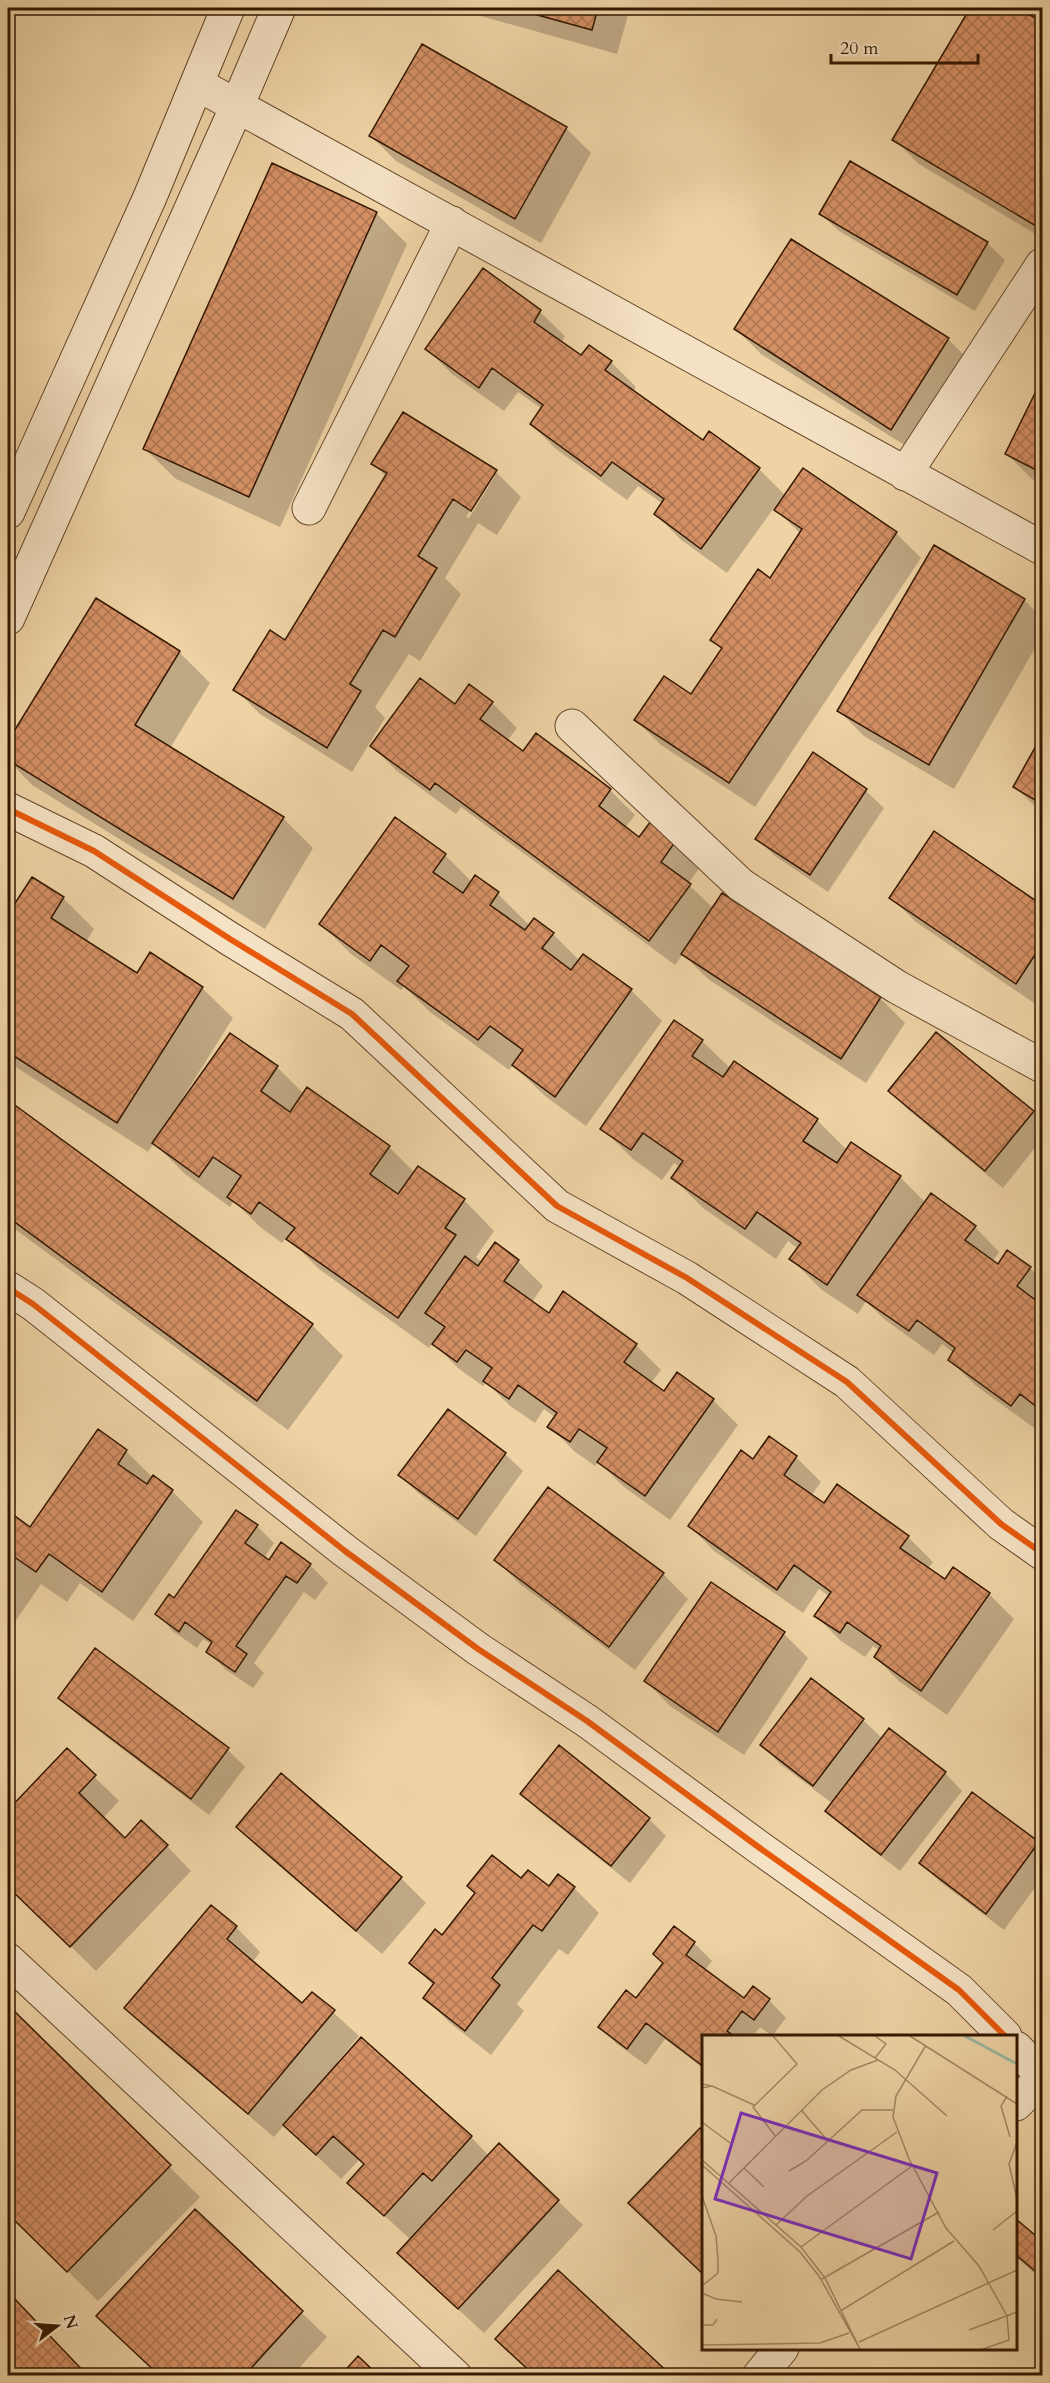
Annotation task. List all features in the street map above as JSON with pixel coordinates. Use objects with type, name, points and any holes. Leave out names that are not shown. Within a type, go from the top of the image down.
[{"type":"street","points":[[8,512],[150,197],[228,8]]},
{"type":"street","points":[[8,618],[279,8]]},
{"type":"street","points":[[197,84],[1042,548]]},
{"type":"street","points":[[309,508],[452,224]]},
{"type":"street","points":[[905,474],[1042,265]]},
{"type":"street","points":[[572,726],[741,885],[897,987],[1038,1055]]},
{"type":"street","points":[[8,809],[94,851],[352,1014],[557,1206],[687,1278],[847,1382],[1001,1524],[1042,1553]]},
{"type":"street","points":[[8,1288],[42,1311],[354,1558],[478,1649],[587,1721],[757,1846],[959,1989],[1003,2035]]},
{"type":"street","points":[[8,1960],[455,2376]]},
{"type":"street","points":[[1017,2049],[1042,2077],[1017,2103]]},
{"type":"street","points":[[759,2376],[781,2350]]},
{"type":"building","points":[[512,8],[598,8],[592,30]]},
{"type":"building","points":[[970,8],[1018,8],[1042,22],[1042,216],[1036,226],[892,140]]},
{"type":"building","points":[[422,44],[567,127],[515,219],[369,136]]},
{"type":"building","points":[[850,161],[988,242],[957,295],[819,214]]},
{"type":"building","points":[[272,163],[377,212],[249,497],[143,449]]},
{"type":"building","points":[[791,239],[949,338],[891,430],[734,329]]},
{"type":"building","points":[[483,268],[541,310],[534,322],[581,355],[589,345],[612,361],[605,370],[703,440],[709,431],[760,468],[701,549],[654,514],[664,499],[612,462],[601,476],[530,424],[543,405],[492,368],[479,388],[425,349]]},
{"type":"building","points":[[1042,379],[1042,473],[1005,454]]},
{"type":"building","points":[[403,412],[497,470],[471,511],[453,499],[418,556],[437,568],[395,637],[383,630],[350,684],[361,691],[327,748],[233,690],[270,630],[285,640],[387,473],[371,464]]},
{"type":"building","points":[[803,468],[897,532],[729,783],[634,720],[664,676],[691,694],[722,648],[710,640],[758,569],[770,578],[802,529],[774,510]]},
{"type":"building","points":[[934,545],[1025,599],[929,765],[837,711]]},
{"type":"building","points":[[96,598],[180,651],[135,725],[284,817],[233,899],[8,760],[8,741]]},
{"type":"building","points":[[420,678],[455,704],[469,684],[493,702],[480,719],[523,751],[536,733],[611,789],[599,806],[639,837],[657,813],[682,832],[661,862],[691,884],[649,941],[435,783],[430,790],[370,746]]},
{"type":"building","points":[[1042,735],[1042,804],[1013,787]]},
{"type":"building","points":[[813,752],[867,789],[810,875],[755,839]]},
{"type":"building","points":[[395,817],[446,854],[433,872],[463,893],[475,875],[499,892],[490,905],[525,930],[534,918],[554,933],[542,948],[571,970],[583,954],[632,989],[555,1097],[512,1065],[523,1050],[490,1026],[478,1040],[397,981],[409,966],[381,945],[370,961],[319,924]]},
{"type":"building","points":[[934,831],[1042,905],[1042,944],[1016,984],[889,898]]},
{"type":"building","points":[[32,877],[64,897],[51,918],[137,973],[150,952],[203,987],[117,1123],[8,1052],[8,909],[10,911]]},
{"type":"building","points":[[722,893],[881,997],[841,1059],[681,954]]},
{"type":"building","points":[[674,1020],[703,1040],[692,1056],[723,1077],[734,1061],[818,1119],[803,1141],[837,1163],[851,1142],[901,1176],[827,1285],[789,1259],[801,1243],[757,1212],[745,1229],[671,1178],[683,1161],[643,1133],[631,1150],[600,1129]]},
{"type":"building","points":[[936,1032],[1034,1111],[985,1171],[888,1091]]},
{"type":"building","points":[[230,1033],[278,1066],[261,1091],[290,1112],[307,1087],[390,1146],[370,1174],[398,1194],[418,1166],[465,1199],[445,1228],[456,1235],[398,1318],[286,1239],[295,1228],[259,1202],[251,1214],[227,1197],[241,1176],[213,1157],[199,1177],[152,1143]]},
{"type":"building","points":[[8,1100],[313,1324],[257,1401],[8,1217]]},
{"type":"building","points":[[931,1193],[976,1226],[965,1240],[998,1264],[1007,1250],[1031,1267],[1017,1286],[1042,1305],[1042,1411],[1020,1394],[1011,1406],[948,1360],[955,1348],[917,1320],[909,1331],[857,1295]]},
{"type":"building","points":[[495,1242],[519,1260],[504,1281],[549,1313],[563,1291],[637,1344],[624,1362],[664,1391],[677,1372],[714,1399],[645,1496],[597,1462],[607,1448],[579,1429],[570,1442],[547,1427],[557,1413],[518,1385],[509,1399],[483,1381],[492,1368],[466,1350],[457,1362],[432,1344],[445,1327],[425,1313],[465,1256],[478,1266]]},
{"type":"building","points":[[448,1409],[506,1453],[458,1519],[398,1475]]},
{"type":"building","points":[[98,1429],[127,1450],[118,1464],[147,1484],[153,1475],[173,1490],[102,1592],[49,1554],[36,1572],[10,1554],[8,1558],[8,1511],[30,1527]]},
{"type":"building","points":[[769,1436],[797,1456],[784,1475],[824,1503],[837,1484],[909,1536],[900,1548],[945,1579],[953,1567],[990,1593],[921,1691],[874,1657],[881,1646],[847,1622],[840,1633],[814,1616],[831,1592],[794,1565],[777,1590],[688,1526],[741,1450],[753,1459]]},
{"type":"building","points":[[548,1487],[664,1573],[609,1647],[494,1560]]},
{"type":"building","points":[[236,1510],[258,1525],[245,1543],[269,1560],[281,1542],[311,1564],[297,1583],[286,1576],[236,1646],[247,1654],[235,1672],[206,1652],[212,1642],[185,1622],[179,1632],[155,1614],[169,1594],[174,1598]]},
{"type":"building","points":[[711,1582],[785,1632],[718,1732],[644,1681]]},
{"type":"building","points":[[95,1648],[229,1748],[191,1799],[58,1698]]},
{"type":"building","points":[[811,1678],[864,1719],[813,1786],[760,1745]]},
{"type":"building","points":[[889,1728],[946,1772],[881,1855],[825,1811]]},
{"type":"building","points":[[559,1745],[650,1818],[611,1866],[520,1794]]},
{"type":"building","points":[[67,1748],[96,1775],[79,1793],[125,1838],[141,1820],[168,1845],[70,1947],[8,1887],[8,1810]]},
{"type":"building","points":[[281,1773],[402,1877],[356,1931],[236,1827]]},
{"type":"building","points":[[972,1792],[1039,1842],[986,1914],[919,1863]]},
{"type":"building","points":[[492,1855],[521,1878],[528,1870],[549,1886],[558,1874],[575,1887],[542,1931],[533,1925],[492,1978],[500,1985],[465,2031],[423,1998],[434,1983],[409,1963],[435,1929],[442,1935],[475,1893],[467,1886]]},
{"type":"building","points":[[211,1905],[237,1926],[227,1939],[302,2003],[312,1992],[335,2010],[248,2114],[124,2008]]},
{"type":"building","points":[[674,1926],[695,1942],[686,1955],[744,1998],[753,1986],[770,1999],[754,2020],[742,2011],[727,2031],[733,2035],[702,2035],[702,2065],[646,2023],[627,2049],[598,2027],[626,1990],[636,1998],[663,1963],[653,1954]]},
{"type":"building","points":[[8,2005],[171,2165],[67,2272],[8,2214]]},
{"type":"building","points":[[361,2037],[472,2136],[432,2181],[423,2173],[384,2216],[347,2183],[364,2164],[333,2136],[316,2155],[283,2125]]},
{"type":"building","points":[[700,2128],[702,2130],[702,2273],[628,2203]]},
{"type":"building","points":[[499,2143],[559,2200],[458,2309],[397,2253]]},
{"type":"building","points":[[195,2209],[303,2311],[244,2376],[160,2376],[96,2316]]},
{"type":"building","points":[[1017,2220],[1042,2241],[1042,2277],[1017,2256]]},
{"type":"building","points":[[558,2270],[672,2376],[535,2376],[495,2339]]},
{"type":"building","points":[[11,2295],[88,2376],[8,2376],[8,2299]]},
{"type":"building","points":[[358,2356],[379,2376],[340,2376]]},
{"type":"cycle path","points":[[8,809],[94,851],[352,1014],[557,1206],[687,1278],[847,1382],[1001,1524],[1042,1553]]},
{"type":"cycle path","points":[[8,1288],[33,1304],[345,1551],[478,1649],[587,1721],[959,1990],[1004,2035]]}]
